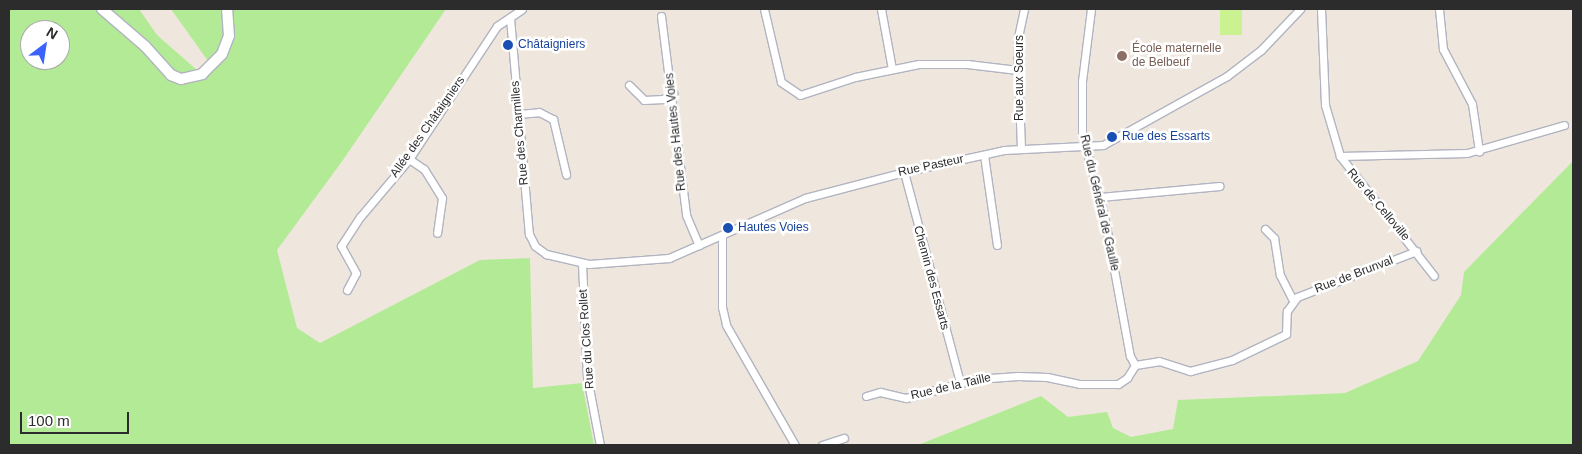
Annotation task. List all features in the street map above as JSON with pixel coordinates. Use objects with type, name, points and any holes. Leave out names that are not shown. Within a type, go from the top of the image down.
[{"type":"main road","points":[[102,9],[145,46],[171,75],[181,79],[202,74],[222,54],[229,36],[227,9]]},
{"type":"street","name":"Allée des Châtaigniers","points":[[348,290],[356,273],[341,246],[360,217],[409,159],[497,26],[522,9]]},
{"type":"street","points":[[764,9],[780,78],[783,84],[796,93],[809,94],[855,77],[892,69],[942,63],[1018,70]]},
{"type":"street","points":[[881,9],[892,69]]},
{"type":"street","name":"Rue aux Soeurs","points":[[1021,148],[1018,42],[1024,9]]},
{"type":"street","name":"Rue du Général de Gaulle","points":[[1091,9],[1082,81],[1082,134],[1100,198],[1123,306],[1130,356],[1135,365]]},
{"type":"street","name":"Rue Pasteur","points":[[535,246],[546,254],[582,263],[658,260],[722,236],[805,198],[904,172],[1021,148],[1086,148],[1114,141],[1227,76],[1261,50],[1300,9]]},
{"type":"street","name":"Rue de Celloville","points":[[1321,9],[1325,105],[1340,156],[1364,190],[1416,251],[1434,276]]},
{"type":"street","points":[[1439,9],[1443,49],[1472,104],[1479,151]]},
{"type":"street","name":"Rue des Hautes Voies","points":[[662,16],[673,93],[677,160],[686,215],[699,245]]},
{"type":"street","name":"Rue des Charmilles","points":[[510,18],[529,234],[535,246]]},
{"type":"street","points":[[629,85],[644,100],[663,99],[673,93]]},
{"type":"street","points":[[518,114],[539,112],[553,120],[566,174]]},
{"type":"street","points":[[1340,156],[1479,151],[1564,125]]},
{"type":"street","points":[[984,155],[996,245]]},
{"type":"street","points":[[409,159],[424,169],[442,198],[437,233]]},
{"type":"street","name":"Chemin des Essarts","points":[[904,172],[960,383]]},
{"type":"street","points":[[1100,198],[1219,186]]},
{"type":"street","points":[[1135,365],[1159,361],[1184,370],[1199,370],[1232,360],[1286,334],[1284,318],[1293,300],[1280,275],[1274,238],[1265,229]]},
{"type":"street","points":[[722,236],[722,307],[726,325],[795,445]]},
{"type":"street","name":"Rue de Brunval","points":[[1293,300],[1416,251]]},
{"type":"street","name":"Rue du Clos Rollet","points":[[582,263],[587,377],[600,445]]},
{"type":"street","name":"Rue de la Taille","points":[[866,396],[880,392],[906,398],[960,383],[1027,375],[1080,384],[1121,383],[1135,365]]},
{"type":"street","points":[[826,444],[844,438]]},
{"type":"green space","points":[[9,9],[139,9],[157,35],[197,70],[208,61],[171,9],[446,9],[343,160],[277,250],[297,328],[320,343],[480,260],[530,258],[533,388],[582,383],[594,445],[9,445]]},
{"type":"green space","points":[[1220,9],[1242,9],[1242,35],[1220,35]]},
{"type":"green space","points":[[1573,161],[1573,445],[918,445],[1041,396],[1068,417],[1107,412],[1113,428],[1131,437],[1173,429],[1178,400],[1345,393],[1418,361],[1461,295],[1464,272]]},
{"type":"place","name":"Châtaigniers","points":[[508,45]]},
{"type":"place","name":"École maternelle de Belbeuf","points":[[1122,56]]},
{"type":"place","name":"Rue des Essarts","points":[[1112,137]]},
{"type":"place","name":"Hautes Voies","points":[[728,228]]}]
